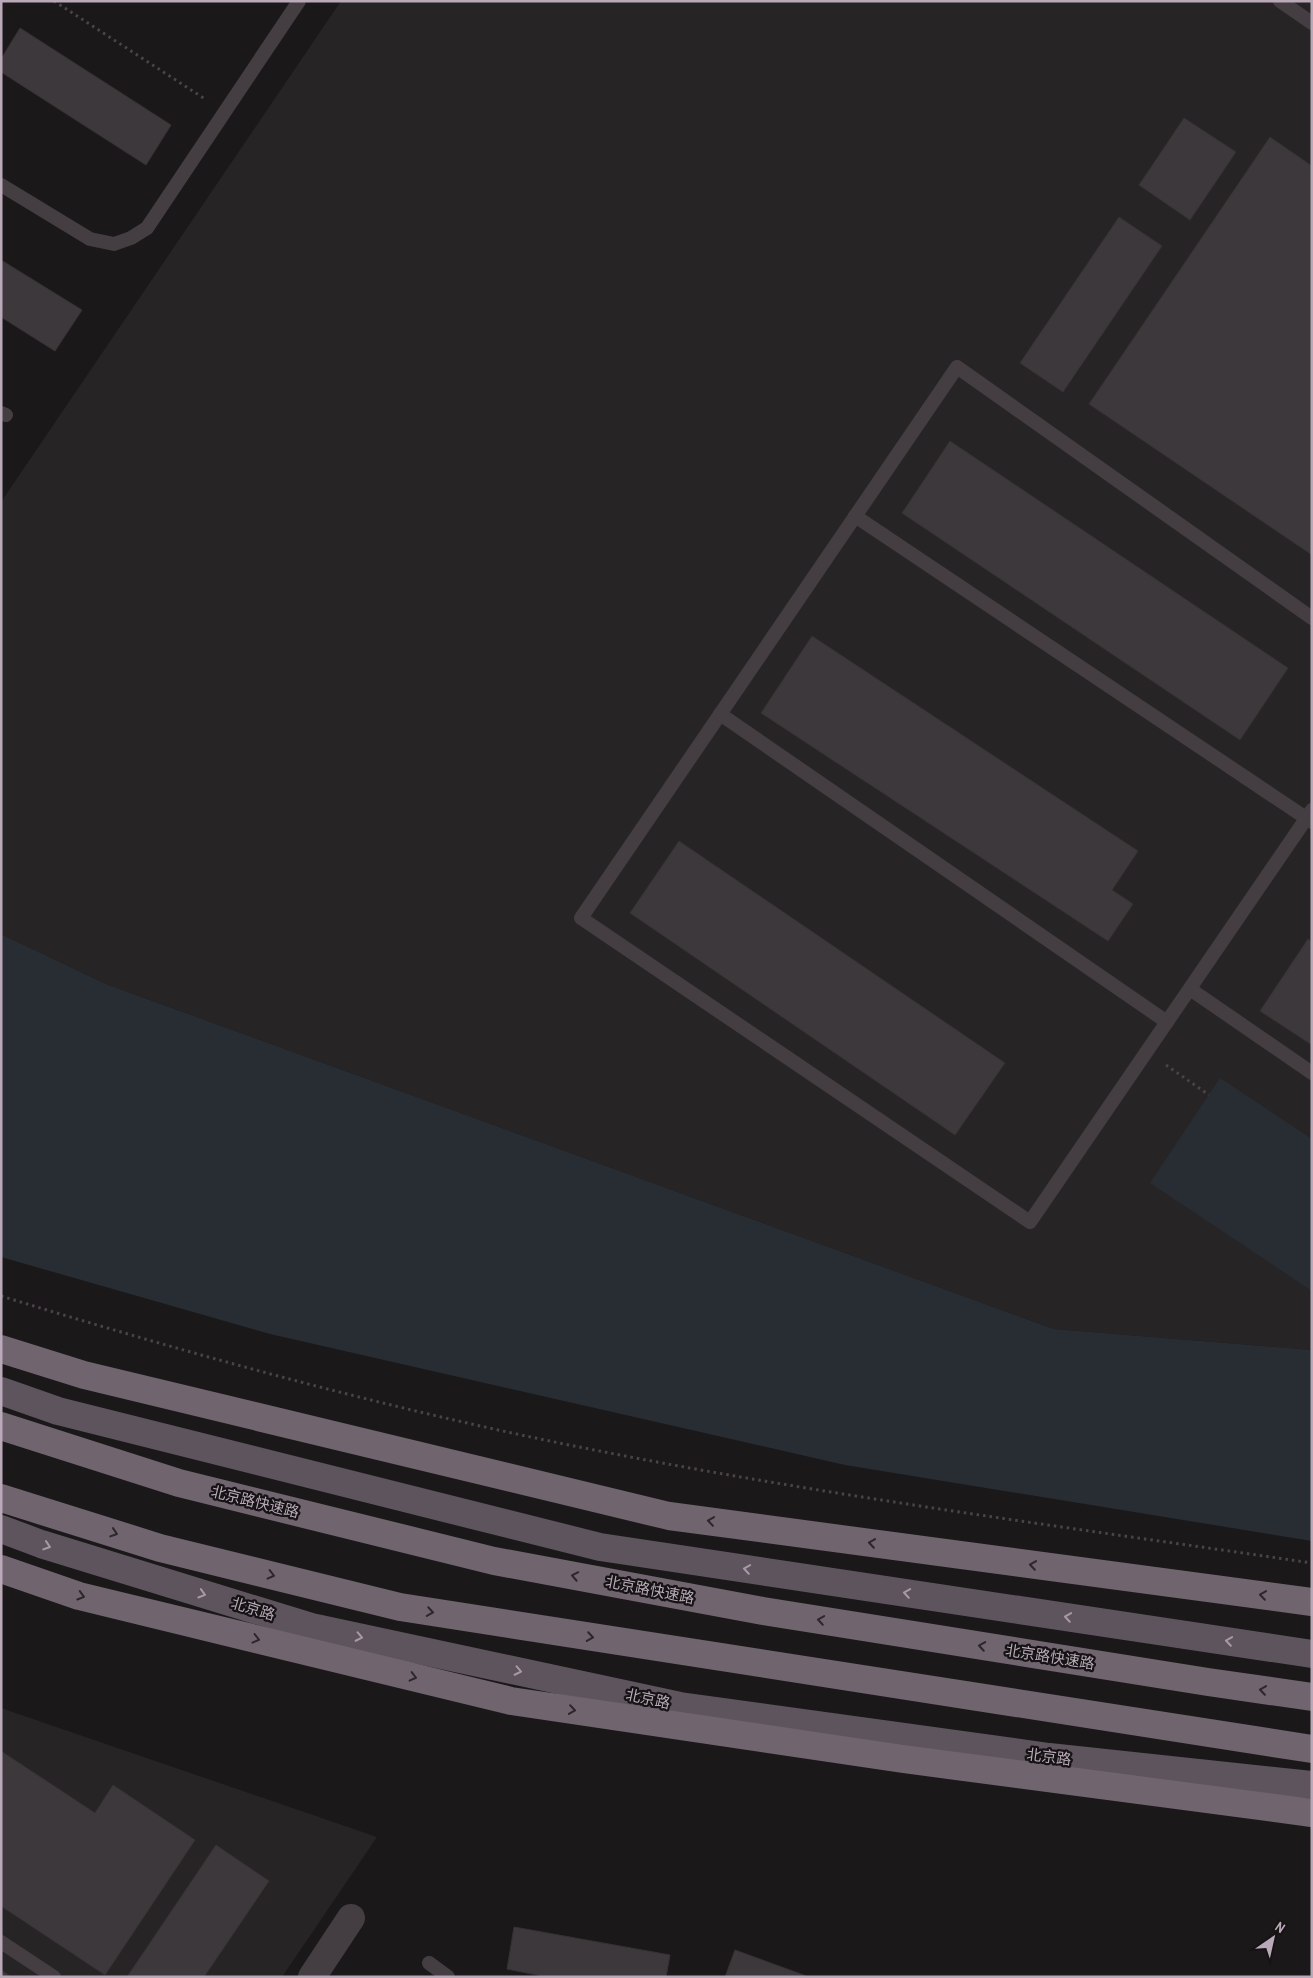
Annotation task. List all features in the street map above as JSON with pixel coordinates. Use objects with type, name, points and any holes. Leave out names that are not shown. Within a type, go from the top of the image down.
[{"type":"highway","points":[[1,1349],[84,1375],[669,1516],[1312,1602]]},
{"type":"highway","name":"北京路快速路","points":[[1,1426],[179,1483],[494,1560],[763,1611],[1208,1682],[1312,1696]]},
{"type":"highway","points":[[1,1498],[160,1548],[400,1607],[1312,1749]]},
{"type":"highway","points":[[1,1570],[79,1596],[511,1701],[912,1760],[1312,1813]]},
{"type":"main road","points":[[1,1391],[58,1411],[600,1547],[1312,1654]]},
{"type":"main road","name":"北京路","points":[[1,1529],[41,1544],[311,1627],[680,1706],[1049,1757],[1312,1785]]},
{"type":"street","points":[[312,1977],[351,1918]]},
{"type":"lane","points":[[1,185],[90,239],[114,244],[131,238],[147,228],[299,1]]},
{"type":"lane","points":[[1280,1],[1312,23]]},
{"type":"lane","points":[[855,516],[1310,817],[1030,1222],[581,918],[855,516],[957,368],[1312,618]]},
{"type":"lane","points":[[720,714],[1167,1022]]},
{"type":"lane","points":[[1190,989],[1312,1073]]},
{"type":"lane","points":[[1,1942],[54,1977]]},
{"type":"lane","points":[[429,1963],[448,1977]]},
{"type":"path","points":[[54,1],[225,112]]},
{"type":"path","points":[[1147,1052],[1208,1095]]},
{"type":"path","points":[[1,1296],[150,1342],[368,1399],[573,1446],[790,1486],[1312,1563]]},
{"type":"shaded area","points":[[341,1],[1312,1],[1312,1350],[1054,1329],[106,984],[1,934],[1,502]]},
{"type":"shaded area","points":[[1,934],[106,984],[1054,1329],[1312,1350],[1312,1541],[845,1465],[270,1334],[1,1257]]},
{"type":"shaded area","points":[[1220,1078],[1312,1139],[1312,1291],[1150,1183]]},
{"type":"shaded area","points":[[1,1708],[377,1837],[282,1977],[1,1977]]},
{"type":"building","points":[[20,28],[171,125],[146,165],[1,72],[1,59]]},
{"type":"building","points":[[1184,118],[1236,152],[1190,220],[1139,185]]},
{"type":"building","points":[[1270,137],[1312,166],[1312,555],[1089,404]]},
{"type":"building","points":[[1119,217],[1162,246],[1063,392],[1020,363]]},
{"type":"building","points":[[1,260],[82,310],[55,351],[1,317]]},
{"type":"building","points":[[950,441],[1288,668],[1240,740],[902,513]]},
{"type":"building","points":[[812,636],[1138,851],[1112,890],[1133,904],[1108,941],[761,713]]},
{"type":"building","points":[[679,841],[1005,1063],[955,1135],[630,913]]},
{"type":"building","points":[[1308,939],[1312,942],[1312,1045],[1260,1011]]},
{"type":"building","points":[[1,1751],[95,1813],[113,1785],[195,1840],[105,1975],[1,1906]]},
{"type":"building","points":[[216,1845],[269,1881],[204,1977],[127,1977]]},
{"type":"building","points":[[514,1927],[670,1955],[666,1977],[547,1977],[507,1969]]},
{"type":"building","points":[[735,1950],[809,1977],[725,1977]]},
{"type":"building","points":[[1,1970],[11,1977],[1,1977]]}]
